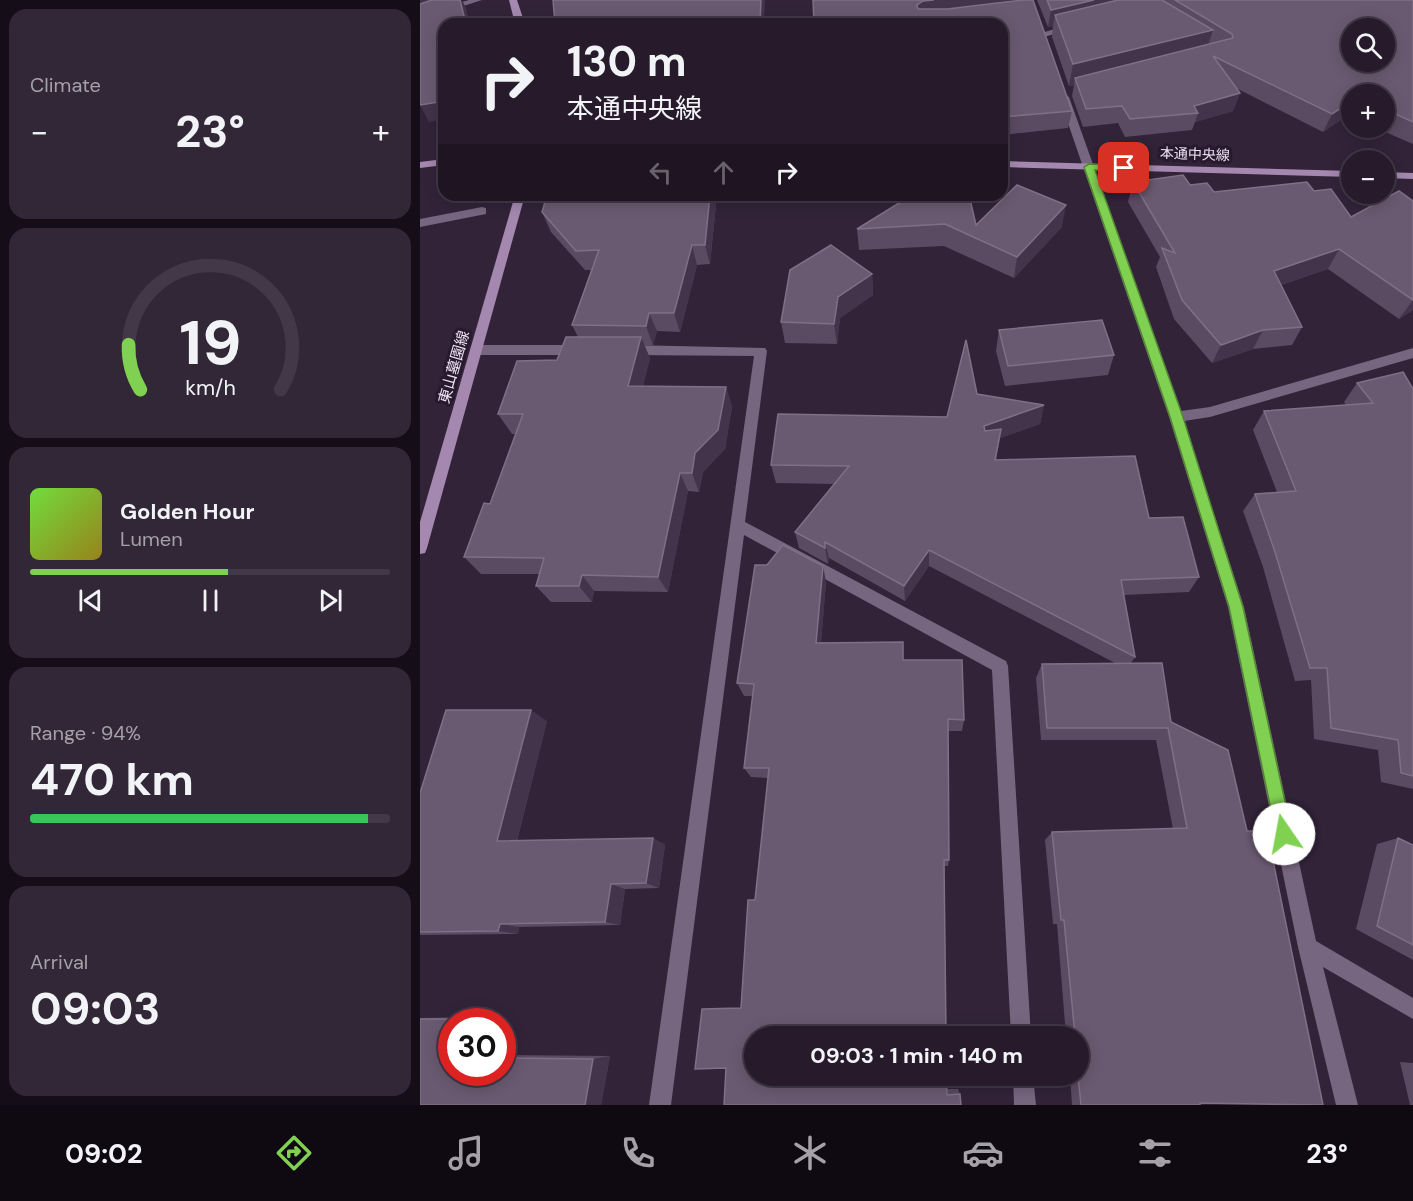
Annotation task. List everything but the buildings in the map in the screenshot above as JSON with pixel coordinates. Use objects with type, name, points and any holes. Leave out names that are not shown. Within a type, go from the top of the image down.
[{"type":"street","points":[[420,17],[478,0]]},
{"type":"street","points":[[513,0],[518,18]]},
{"type":"street","points":[[1050,53],[1041,28],[1077,26]]},
{"type":"street","points":[[1066,89],[1089,167],[1176,417],[1236,607],[1308,946],[1347,1105]]},
{"type":"street","points":[[420,165],[438,163]]},
{"type":"street","name":"本通中央線","points":[[1008,164],[1341,174]]},
{"type":"street","points":[[1395,175],[1413,176]]},
{"type":"street","name":"東山墓園線","points":[[420,548],[518,201]]},
{"type":"street","points":[[420,223],[482,211]]},
{"type":"street","points":[[476,350],[595,350]]},
{"type":"street","points":[[619,350],[762,351],[660,1105]]},
{"type":"street","points":[[1176,417],[1210,412],[1413,352]]},
{"type":"street","points":[[738,525],[1000,666],[1020,1026]]},
{"type":"street","points":[[1308,946],[1413,1009]]},
{"type":"street","points":[[1024,1086],[1025,1105]]},
{"type":"route","points":[[1124,168],[1089,167],[1176,417],[1236,607],[1284,834]]}]
